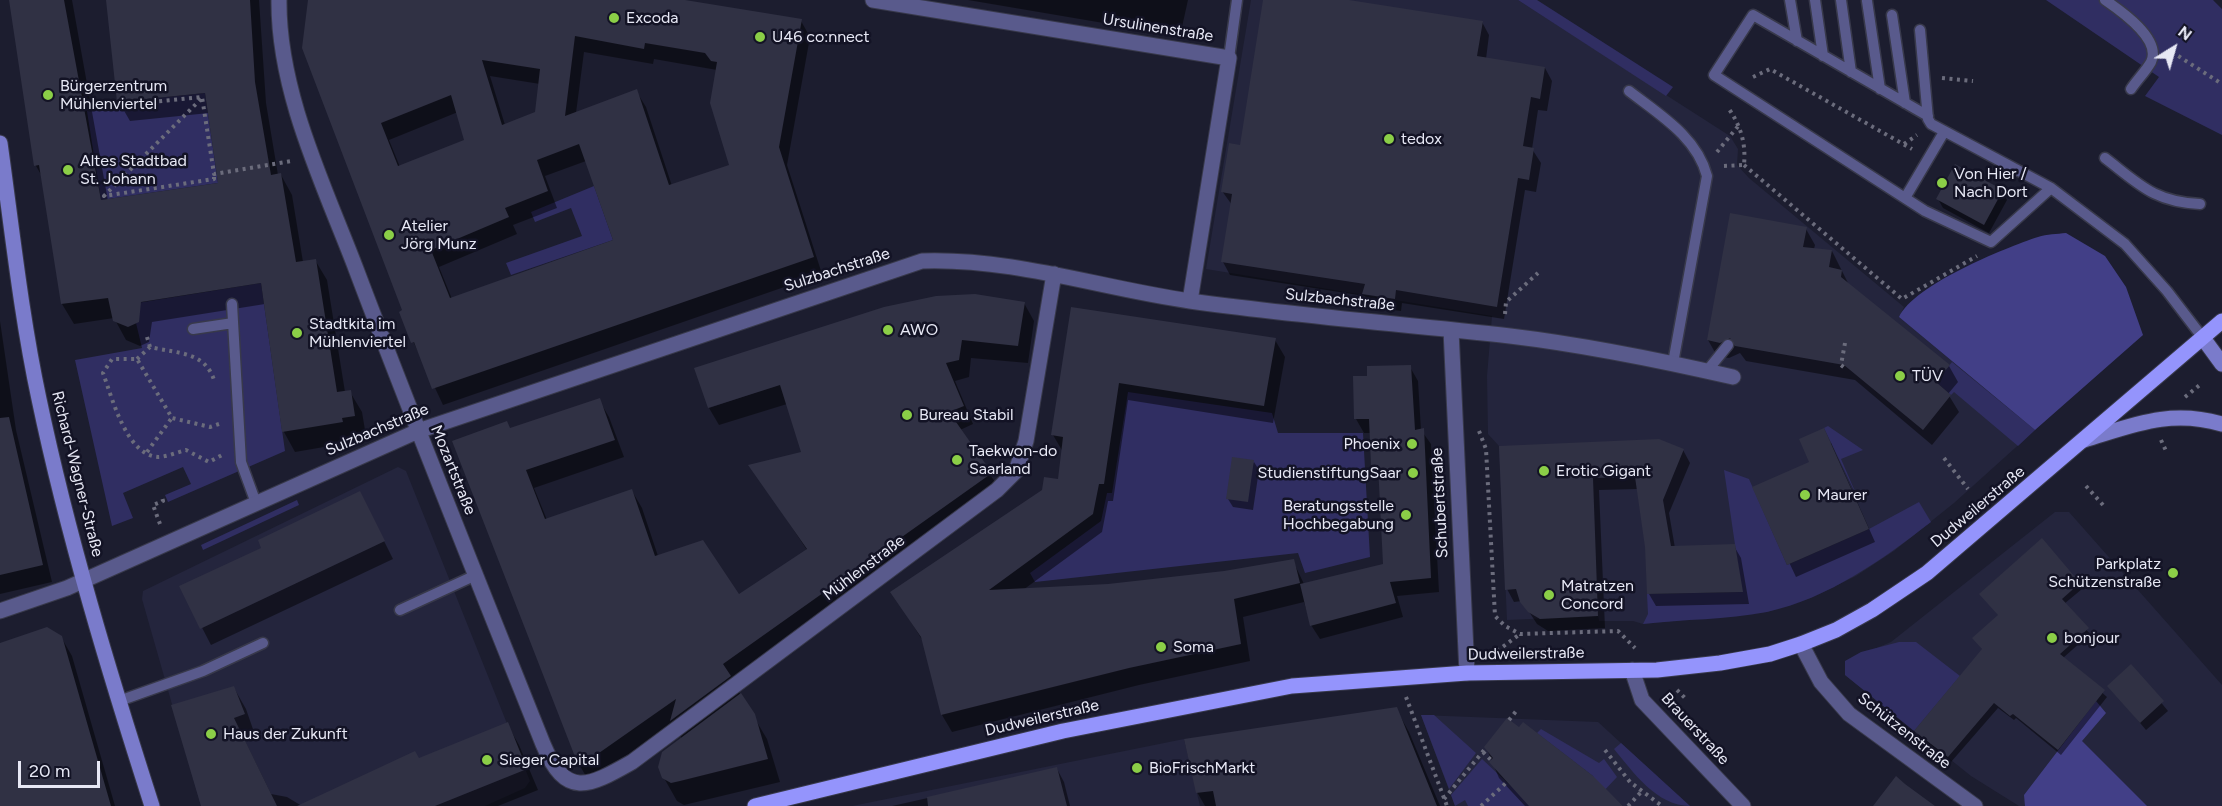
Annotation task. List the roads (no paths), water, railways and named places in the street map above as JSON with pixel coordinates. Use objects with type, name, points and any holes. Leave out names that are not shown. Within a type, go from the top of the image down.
[{"type":"main road","name":"Richard-Wagner-Straße","points":[[0,143],[17,270],[39,399],[85,580],[152,806]]},
{"type":"main road","name":"Dudweilerstraße","points":[[755,806],[1041,736],[1239,696],[1318,683],[1467,673],[1632,670],[1720,663],[1770,654],[1801,644],[1836,630],[1872,610],[1927,573],[2222,321]]},
{"type":"main road","points":[[2203,338],[2222,364]]},
{"type":"main road","points":[[2085,440],[2168,417],[2203,418],[2222,424]]},
{"type":"street","name":"Mozartstraße","points":[[279,0],[282,49],[290,86],[332,206],[418,431],[551,765],[561,776]]},
{"type":"street","name":"Ursulinenstraße","points":[[873,0],[1229,58],[1190,301]]},
{"type":"street","name":"Sulzbachstraße","points":[[0,611],[85,580],[418,431],[922,261],[961,260],[1002,263],[1190,301],[1526,339],[1673,363],[1733,377]]},
{"type":"street","name":"Mühlenstraße","points":[[561,776],[581,785],[598,781],[632,762],[998,490],[1016,471],[1026,441],[1054,274]]},
{"type":"street","name":"Schubertstraße","points":[[1451,330],[1467,673]]},
{"type":"street","name":"Schützenstraße","points":[[1801,644],[1821,682],[1849,714],[1975,806]]},
{"type":"street","name":"Brauerstraße","points":[[1632,670],[1642,700],[1743,806]]},
{"type":"lane","points":[[1229,58],[1237,0]]},
{"type":"lane","points":[[1790,0],[1797,40]]},
{"type":"lane","points":[[1815,0],[1823,56]]},
{"type":"lane","points":[[1841,0],[1851,72]]},
{"type":"lane","points":[[2105,0],[2131,18],[2153,48],[2152,60],[2131,88]]},
{"type":"lane","points":[[1867,1],[1880,89]]},
{"type":"lane","points":[[1928,116],[1753,15],[1714,75],[1925,211],[1991,242],[2051,188]]},
{"type":"lane","points":[[1892,15],[1905,103]]},
{"type":"lane","points":[[1920,30],[1928,116],[1931,124],[2051,188],[2130,249],[2167,291],[2203,338]]},
{"type":"lane","points":[[1629,91],[1681,132],[1698,152],[1707,176],[1673,363]]},
{"type":"lane","points":[[1905,198],[1944,132]]},
{"type":"lane","points":[[2105,158],[2153,195],[2168,201],[2200,204]]},
{"type":"lane","points":[[232,304],[241,455],[243,470],[256,503]]},
{"type":"lane","points":[[193,329],[233,323]]},
{"type":"lane","points":[[1707,371],[1728,345]]},
{"type":"lane","points":[[400,610],[476,575]]},
{"type":"lane","points":[[119,701],[203,671],[263,643]]},
{"type":"place","name":"Excoda","points":[[614,18]]},
{"type":"place","name":"U46 co:nnect","points":[[760,37]]},
{"type":"place","name":"Bürgerzentrum Mühlenviertel","points":[[48,95]]},
{"type":"place","name":"tedox","points":[[1389,139]]},
{"type":"place","name":"Altes Stadtbad St. Johann","points":[[68,170]]},
{"type":"place","name":"Von Hier / Nach Dort","points":[[1942,183]]},
{"type":"place","name":"Atelier Jörg Munz","points":[[389,235]]},
{"type":"place","name":"AWO","points":[[888,330]]},
{"type":"place","name":"Stadtkita im Mühlenviertel","points":[[297,333]]},
{"type":"place","name":"TÜV","points":[[1900,376]]},
{"type":"place","name":"Bureau Stabil","points":[[907,415]]},
{"type":"place","name":"Phoenix","points":[[1412,444]]},
{"type":"place","name":"Taekwon-do Saarland","points":[[957,460]]},
{"type":"place","name":"Erotic Gigant","points":[[1544,471]]},
{"type":"place","name":"StudienstiftungSaar","points":[[1413,473]]},
{"type":"place","name":"Maurer","points":[[1805,495]]},
{"type":"place","name":"Beratungsstelle Hochbegabung","points":[[1406,515]]},
{"type":"place","name":"Parkplatz Schützenstraße","points":[[2173,573]]},
{"type":"place","name":"Matratzen Concord","points":[[1549,595]]},
{"type":"place","name":"bonjour","points":[[2052,638]]},
{"type":"place","name":"Soma","points":[[1161,647]]},
{"type":"place","name":"Haus der Zukunft","points":[[211,734]]},
{"type":"place","name":"Sieger Capital","points":[[487,760]]},
{"type":"place","name":"BioFrischMarkt","points":[[1137,768]]}]
